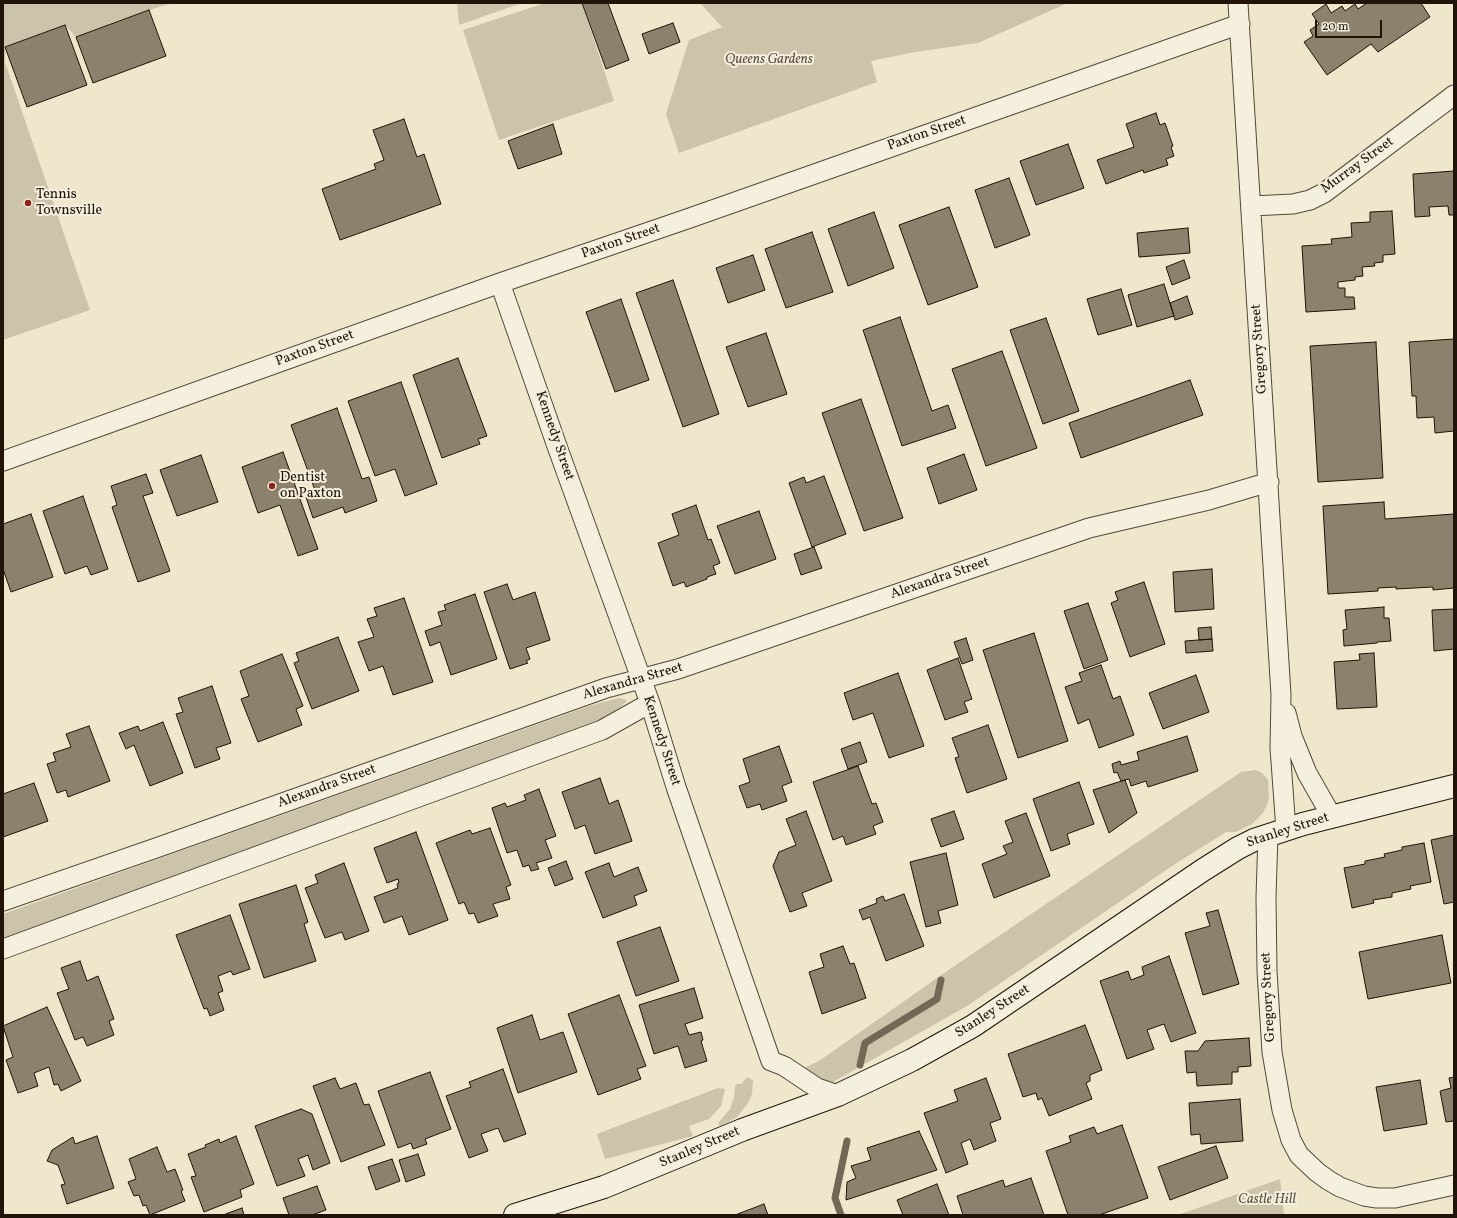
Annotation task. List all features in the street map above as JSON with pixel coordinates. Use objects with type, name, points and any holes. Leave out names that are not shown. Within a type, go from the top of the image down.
[{"type":"main road","name":"Stanley Street","points":[[515,1215],[604,1187],[742,1130],[838,1095],[912,1060],[974,1026],[1203,870],[1238,848],[1277,832],[1454,786]]},
{"type":"street","name":"Gregory Street","points":[[1238,3],[1281,695],[1277,832],[1266,897],[1267,972],[1272,1052],[1282,1110],[1291,1140],[1299,1155],[1317,1172],[1340,1187],[1364,1196],[1395,1198],[1454,1184]]},
{"type":"street","name":"Paxton Street","points":[[3,461],[500,283],[687,219],[1240,24]]},
{"type":"street","name":"Murray Street","points":[[1251,206],[1293,204],[1310,200],[1324,193],[1454,95]]},
{"type":"street","name":"Kennedy Street","points":[[500,283],[558,449],[650,703],[676,787],[771,1061],[784,1066],[818,1088],[838,1095]]},
{"type":"street","name":"Alexandra Street","points":[[3,901],[606,688],[678,669],[1089,528],[1209,500],[1268,482]]},
{"type":"street","name":"Gregory Street","points":[[1281,695],[1299,755],[1312,784],[1332,817]]},
{"type":"street","name":"Alexandra Street","points":[[3,949],[602,730],[650,703]]},
{"type":"green space","name":"Tennis Townsville","points":[[3,3],[172,3],[76,37],[65,25],[5,47],[5,62],[90,310],[3,340]]},
{"type":"green space","points":[[457,3],[522,3],[459,25]]},
{"type":"green space","points":[[545,3],[582,3],[614,101],[499,140],[463,30]]},
{"type":"green space","name":"Queens Gardens","points":[[700,3],[1068,3],[978,43],[915,52],[871,61],[877,82],[679,153],[666,114],[689,40],[722,27]]},
{"type":"green space","points":[[619,698],[627,701],[607,719],[578,734],[3,938],[3,914],[592,705]]},
{"type":"green space","points":[[1256,770],[1262,773],[1268,780],[1269,799],[1262,814],[1252,824],[1236,832],[1226,832],[1172,866],[967,1006],[833,1082],[817,1081],[800,1070],[819,1061],[947,971],[1241,772]]},
{"type":"green space","points":[[747,1077],[753,1080],[752,1094],[748,1103],[737,1117],[720,1126],[718,1123],[730,1109],[734,1097],[735,1086],[737,1084],[742,1084]]},
{"type":"green space","points":[[718,1088],[725,1089],[721,1106],[709,1119],[689,1126],[693,1136],[605,1159],[597,1134]]},
{"type":"green space","name":"Castle Hill","points":[[1280,1179],[1284,1215],[1178,1215]]},
{"type":"building","points":[[582,3],[608,3],[629,60],[606,69]]},
{"type":"building","points":[[1367,3],[1421,3],[1430,17],[1378,52],[1371,44],[1327,75],[1304,42],[1313,36],[1310,30],[1319,24],[1312,14],[1326,4],[1331,13],[1342,6],[1345,11],[1355,4],[1358,9]]},
{"type":"building","points":[[149,10],[166,56],[93,83],[76,37]]},
{"type":"building","points":[[673,23],[680,42],[649,54],[642,34]]},
{"type":"building","points":[[65,25],[87,85],[27,107],[5,47]]},
{"type":"building","points":[[1156,113],[1160,125],[1165,123],[1173,146],[1171,147],[1174,156],[1166,159],[1168,165],[1144,173],[1143,170],[1106,184],[1097,160],[1134,147],[1126,124]]},
{"type":"building","points":[[404,119],[417,157],[424,154],[441,204],[340,240],[322,189],[376,169],[374,164],[384,160],[373,130]]},
{"type":"building","points":[[553,124],[562,154],[518,169],[508,141]]},
{"type":"building","points":[[1068,144],[1084,188],[1036,205],[1020,161]]},
{"type":"building","points":[[1454,171],[1454,215],[1449,215],[1448,206],[1429,207],[1430,216],[1415,217],[1413,174]]},
{"type":"building","points":[[1009,178],[1030,235],[995,248],[975,190]]},
{"type":"building","points":[[949,207],[978,287],[928,305],[899,225]]},
{"type":"building","points":[[1392,211],[1395,254],[1383,255],[1383,262],[1374,263],[1375,266],[1362,267],[1363,276],[1355,277],[1355,280],[1338,282],[1338,288],[1345,288],[1345,297],[1354,297],[1355,309],[1306,312],[1302,246],[1332,244],[1331,239],[1352,237],[1351,223],[1370,222],[1370,212]]},
{"type":"building","points":[[874,212],[894,268],[848,286],[828,229]]},
{"type":"building","points":[[1188,228],[1190,253],[1139,257],[1137,233]]},
{"type":"building","points":[[812,232],[833,292],[786,308],[765,249]]},
{"type":"building","points":[[753,255],[765,290],[728,303],[716,268]]},
{"type":"building","points":[[1184,260],[1190,278],[1172,285],[1166,267]]},
{"type":"building","points":[[673,280],[719,414],[683,427],[636,293]]},
{"type":"building","points":[[1164,284],[1174,316],[1137,327],[1128,295]]},
{"type":"building","points":[[1121,289],[1132,325],[1098,335],[1087,299]]},
{"type":"building","points":[[1187,296],[1193,314],[1175,320],[1170,303]]},
{"type":"building","points":[[621,299],[649,380],[615,392],[586,312]]},
{"type":"building","points":[[900,317],[932,411],[948,405],[956,428],[902,446],[863,330]]},
{"type":"building","points":[[1046,318],[1079,411],[1043,424],[1010,330]]},
{"type":"building","points":[[766,333],[787,394],[748,407],[726,347]]},
{"type":"building","points":[[1454,339],[1454,431],[1435,433],[1434,417],[1417,418],[1416,396],[1412,396],[1409,342]]},
{"type":"building","points":[[1376,342],[1383,478],[1318,482],[1310,346]]},
{"type":"building","points":[[1002,351],[1037,448],[986,466],[952,369]]},
{"type":"building","points":[[458,358],[487,436],[478,439],[480,444],[442,458],[413,375]]},
{"type":"building","points":[[1190,380],[1203,415],[1081,458],[1069,423]]},
{"type":"building","points":[[401,382],[437,484],[405,496],[395,469],[375,476],[348,401]]},
{"type":"building","points":[[861,399],[903,518],[864,531],[822,413]]},
{"type":"building","points":[[337,408],[362,479],[369,477],[377,501],[345,513],[343,507],[313,518],[306,497],[316,493],[291,425]]},
{"type":"building","name":"Dentist on Paxton","points":[[283,452],[318,549],[298,556],[280,505],[258,513],[242,467]]},
{"type":"building","points":[[964,454],[977,490],[939,504],[927,468]]},
{"type":"building","points":[[201,455],[218,502],[177,516],[160,470]]},
{"type":"building","points":[[146,474],[153,493],[143,496],[170,571],[138,582],[112,507],[117,505],[111,486]]},
{"type":"building","points":[[824,476],[846,534],[812,547],[789,483],[804,477],[806,483]]},
{"type":"building","points":[[83,496],[108,569],[91,575],[87,566],[65,574],[43,511]]},
{"type":"building","points":[[1384,502],[1385,519],[1454,514],[1454,588],[1433,590],[1433,587],[1396,589],[1396,587],[1378,588],[1378,591],[1328,594],[1323,506]]},
{"type":"building","points":[[696,505],[708,540],[711,539],[720,563],[713,566],[716,574],[707,577],[707,579],[686,587],[684,582],[673,586],[658,543],[679,535],[672,514]]},
{"type":"building","points":[[759,511],[776,559],[735,574],[717,526]]},
{"type":"building","points":[[31,514],[53,577],[11,592],[3,569],[3,524]]},
{"type":"building","points":[[814,547],[822,568],[801,575],[794,554]]},
{"type":"building","points":[[1212,569],[1214,609],[1175,612],[1173,572]]},
{"type":"building","points":[[1144,582],[1165,644],[1130,657],[1111,603],[1118,600],[1115,592]]},
{"type":"building","points":[[507,584],[513,600],[535,592],[550,640],[526,648],[530,659],[526,661],[528,663],[510,669],[484,592]]},
{"type":"building","points":[[475,594],[497,659],[451,675],[440,642],[430,646],[425,631],[442,625],[438,612],[446,610],[444,605]]},
{"type":"building","points":[[404,598],[433,682],[393,695],[383,666],[369,671],[358,642],[374,637],[367,619],[377,616],[374,608]]},
{"type":"building","points":[[1088,603],[1108,660],[1084,669],[1064,611]]},
{"type":"building","points":[[1384,607],[1384,618],[1389,618],[1391,641],[1344,646],[1343,630],[1347,629],[1345,610]]},
{"type":"building","points":[[1454,609],[1454,649],[1434,651],[1432,610]]},
{"type":"building","points":[[1211,627],[1212,639],[1199,640],[1198,628]]},
{"type":"building","points":[[1034,633],[1068,741],[1018,758],[983,650]]},
{"type":"building","points":[[338,637],[359,691],[312,709],[294,663],[299,661],[296,653]]},
{"type":"building","points":[[966,638],[973,660],[962,664],[954,642]]},
{"type":"building","points":[[1212,639],[1213,651],[1186,653],[1185,641]]},
{"type":"building","points":[[1374,653],[1377,707],[1337,709],[1334,662],[1360,660],[1359,654]]},
{"type":"building","points":[[282,654],[303,706],[296,709],[302,725],[258,742],[241,699],[249,696],[240,671]]},
{"type":"building","points":[[958,658],[972,699],[964,702],[968,712],[945,720],[927,670]]},
{"type":"building","points":[[1101,665],[1113,699],[1120,696],[1134,735],[1099,748],[1089,719],[1078,724],[1065,687],[1082,681],[1079,673]]},
{"type":"building","points":[[898,673],[924,746],[889,758],[873,713],[853,720],[844,693]]},
{"type":"building","points":[[1196,675],[1209,712],[1163,729],[1149,693]]},
{"type":"building","points":[[212,686],[231,743],[216,748],[220,759],[195,768],[176,714],[183,712],[178,698]]},
{"type":"building","points":[[163,722],[183,773],[150,786],[134,745],[126,749],[119,733],[138,726],[140,731]]},
{"type":"building","points":[[988,725],[1007,779],[967,793],[955,758],[959,757],[952,738]]},
{"type":"building","points":[[89,726],[110,781],[68,797],[66,790],[57,793],[47,764],[56,761],[53,753],[71,747],[66,734]]},
{"type":"building","points":[[1187,736],[1198,771],[1148,787],[1146,781],[1131,786],[1129,779],[1121,781],[1117,772],[1114,773],[1112,764],[1120,761],[1121,765],[1139,760],[1137,752]]},
{"type":"building","points":[[860,742],[867,762],[848,769],[841,749]]},
{"type":"building","points":[[779,746],[792,782],[782,786],[787,801],[762,810],[760,804],[747,808],[739,786],[750,782],[743,759]]},
{"type":"building","points":[[858,766],[872,804],[876,803],[883,822],[873,826],[876,834],[846,845],[843,836],[833,840],[813,782]]},
{"type":"building","points":[[600,778],[609,804],[618,800],[632,841],[595,854],[585,825],[575,829],[562,792]]},
{"type":"building","points":[[1125,780],[1137,813],[1109,833],[1093,790]]},
{"type":"building","points":[[1079,782],[1094,824],[1067,834],[1070,844],[1051,851],[1033,799]]},
{"type":"building","points":[[34,783],[48,821],[3,837],[3,794]]},
{"type":"building","points":[[539,789],[556,836],[545,840],[552,858],[536,863],[539,869],[531,871],[529,865],[523,867],[517,850],[507,853],[492,808],[505,803],[507,807],[526,800],[524,795]]},
{"type":"building","points":[[806,811],[832,881],[802,893],[807,906],[790,912],[773,866],[779,852],[796,845],[786,819]]},
{"type":"building","points":[[954,811],[964,839],[941,847],[931,819]]},
{"type":"building","points":[[1026,813],[1050,876],[994,898],[982,864],[1007,854],[1003,846],[1013,842],[1005,821]]},
{"type":"building","points":[[490,828],[511,885],[506,887],[510,899],[493,904],[498,916],[478,923],[474,913],[469,914],[464,902],[459,904],[436,843],[470,830],[472,834]]},
{"type":"building","points":[[416,832],[448,920],[409,935],[402,916],[384,923],[374,897],[398,888],[397,884],[399,883],[398,879],[387,883],[374,848]]},
{"type":"building","points":[[1454,835],[1454,902],[1444,904],[1431,840]]},
{"type":"building","points":[[1424,843],[1431,882],[1410,886],[1411,889],[1392,893],[1392,897],[1373,900],[1374,903],[1352,908],[1344,868],[1365,864],[1365,861],[1385,857],[1384,854],[1402,850],[1402,847]]},
{"type":"building","points":[[946,853],[958,905],[938,911],[941,923],[926,927],[910,862]]},
{"type":"building","points":[[566,861],[573,879],[555,886],[548,868]]},
{"type":"building","points":[[344,863],[369,931],[345,940],[342,932],[325,938],[305,888],[318,883],[315,875]]},
{"type":"building","points":[[609,863],[614,877],[638,867],[647,891],[634,896],[637,905],[603,918],[585,872]]},
{"type":"building","points":[[296,885],[308,922],[304,924],[316,961],[264,978],[239,904]]},
{"type":"building","points":[[904,894],[924,946],[886,961],[870,917],[863,920],[859,910],[877,903],[876,899],[883,896],[885,901]]},
{"type":"building","points":[[1218,910],[1239,984],[1203,995],[1185,933],[1210,926],[1206,913]]},
{"type":"building","points":[[230,915],[250,969],[233,975],[231,971],[218,976],[223,991],[218,993],[224,1010],[210,1016],[207,1008],[204,1009],[176,935]]},
{"type":"building","points":[[660,927],[679,981],[636,996],[617,942]]},
{"type":"building","points":[[1442,935],[1451,983],[1368,999],[1359,952]]},
{"type":"building","points":[[843,946],[850,964],[854,963],[866,998],[822,1014],[809,972],[824,967],[820,954]]},
{"type":"building","points":[[1169,956],[1196,1033],[1171,1042],[1164,1024],[1147,1030],[1154,1049],[1127,1059],[1100,981],[1128,971],[1131,980],[1144,975],[1142,967]]},
{"type":"building","points":[[80,961],[87,981],[98,976],[114,1019],[109,1021],[114,1035],[87,1046],[83,1037],[75,1040],[57,993],[69,989],[61,968]]},
{"type":"building","points":[[694,988],[703,1018],[685,1024],[689,1035],[701,1032],[703,1040],[701,1041],[707,1061],[685,1068],[678,1046],[654,1054],[639,1005]]},
{"type":"building","points":[[619,995],[646,1066],[637,1069],[641,1079],[598,1095],[568,1014]]},
{"type":"building","points":[[47,1007],[81,1081],[61,1091],[58,1084],[54,1085],[49,1067],[34,1073],[38,1086],[18,1093],[6,1060],[13,1057],[3,1026]]},
{"type":"building","points":[[532,1015],[540,1040],[563,1032],[577,1072],[518,1093],[497,1028]]},
{"type":"building","points":[[1085,1025],[1102,1070],[1090,1075],[1090,1081],[1086,1083],[1092,1099],[1049,1116],[1042,1098],[1038,1100],[1036,1093],[1023,1097],[1008,1054]]},
{"type":"building","points":[[1249,1038],[1251,1066],[1238,1067],[1238,1072],[1232,1072],[1232,1084],[1197,1086],[1196,1072],[1187,1073],[1185,1051],[1198,1051],[1205,1041]]},
{"type":"building","points":[[503,1069],[526,1134],[504,1142],[498,1128],[481,1134],[488,1151],[469,1158],[446,1096],[471,1087],[469,1082]]},
{"type":"building","points":[[430,1072],[451,1129],[425,1139],[427,1144],[413,1149],[411,1143],[398,1148],[378,1091]]},
{"type":"building","points":[[1454,1077],[1454,1124],[1453,1121],[1446,1122],[1440,1091],[1451,1088],[1449,1078]]},
{"type":"building","points":[[335,1078],[340,1089],[356,1083],[364,1105],[369,1104],[385,1145],[341,1162],[313,1086]]},
{"type":"building","points":[[986,1078],[1001,1119],[990,1123],[996,1141],[974,1150],[970,1139],[961,1143],[968,1164],[946,1173],[924,1113],[958,1101],[954,1090]]},
{"type":"building","points":[[1420,1080],[1427,1124],[1384,1131],[1376,1087]]},
{"type":"building","points":[[1240,1099],[1243,1141],[1201,1144],[1200,1134],[1191,1135],[1189,1103]]},
{"type":"building","points":[[301,1109],[312,1114],[330,1163],[313,1170],[308,1155],[298,1159],[305,1176],[277,1186],[255,1126]]},
{"type":"building","points":[[1122,1125],[1148,1198],[1099,1215],[1068,1215],[1046,1151],[1071,1142],[1069,1136],[1094,1127],[1097,1134]]},
{"type":"building","points":[[919,1131],[937,1170],[846,1200],[847,1182],[856,1178],[851,1166],[871,1160],[867,1148]]},
{"type":"building","points":[[97,1136],[114,1188],[67,1204],[61,1185],[65,1184],[58,1165],[47,1161],[52,1150],[73,1137],[75,1144]]},
{"type":"building","points":[[236,1136],[254,1184],[240,1190],[242,1197],[204,1212],[191,1177],[196,1176],[188,1154],[206,1147],[205,1145],[219,1139],[220,1143]]},
{"type":"building","points":[[1216,1146],[1228,1178],[1170,1200],[1158,1167]]},
{"type":"building","points":[[157,1147],[167,1172],[175,1169],[183,1190],[181,1191],[185,1201],[150,1215],[146,1205],[143,1206],[139,1195],[134,1196],[128,1182],[136,1179],[129,1159]]},
{"type":"building","points":[[418,1154],[425,1175],[406,1182],[399,1160]]},
{"type":"building","points":[[392,1159],[400,1181],[376,1190],[368,1167]]},
{"type":"building","points":[[1031,1178],[1044,1215],[963,1215],[957,1196],[1003,1180],[1005,1187]]},
{"type":"building","points":[[937,1184],[949,1215],[903,1215],[897,1200]]},
{"type":"building","points":[[317,1186],[326,1210],[312,1215],[289,1215],[283,1198]]},
{"type":"building","points":[[764,1204],[768,1215],[735,1215]]},
{"type":"building","points":[[242,1208],[244,1215],[223,1215]]},
{"type":"waterway","points":[[860,1065],[865,1043],[937,999],[941,980]]},
{"type":"waterway","points":[[841,1215],[835,1198],[847,1141]]},
{"type":"place","name":"Tennis Townsville","points":[[28,203]]},
{"type":"place","name":"Dentist on Paxton","points":[[272,486]]}]
